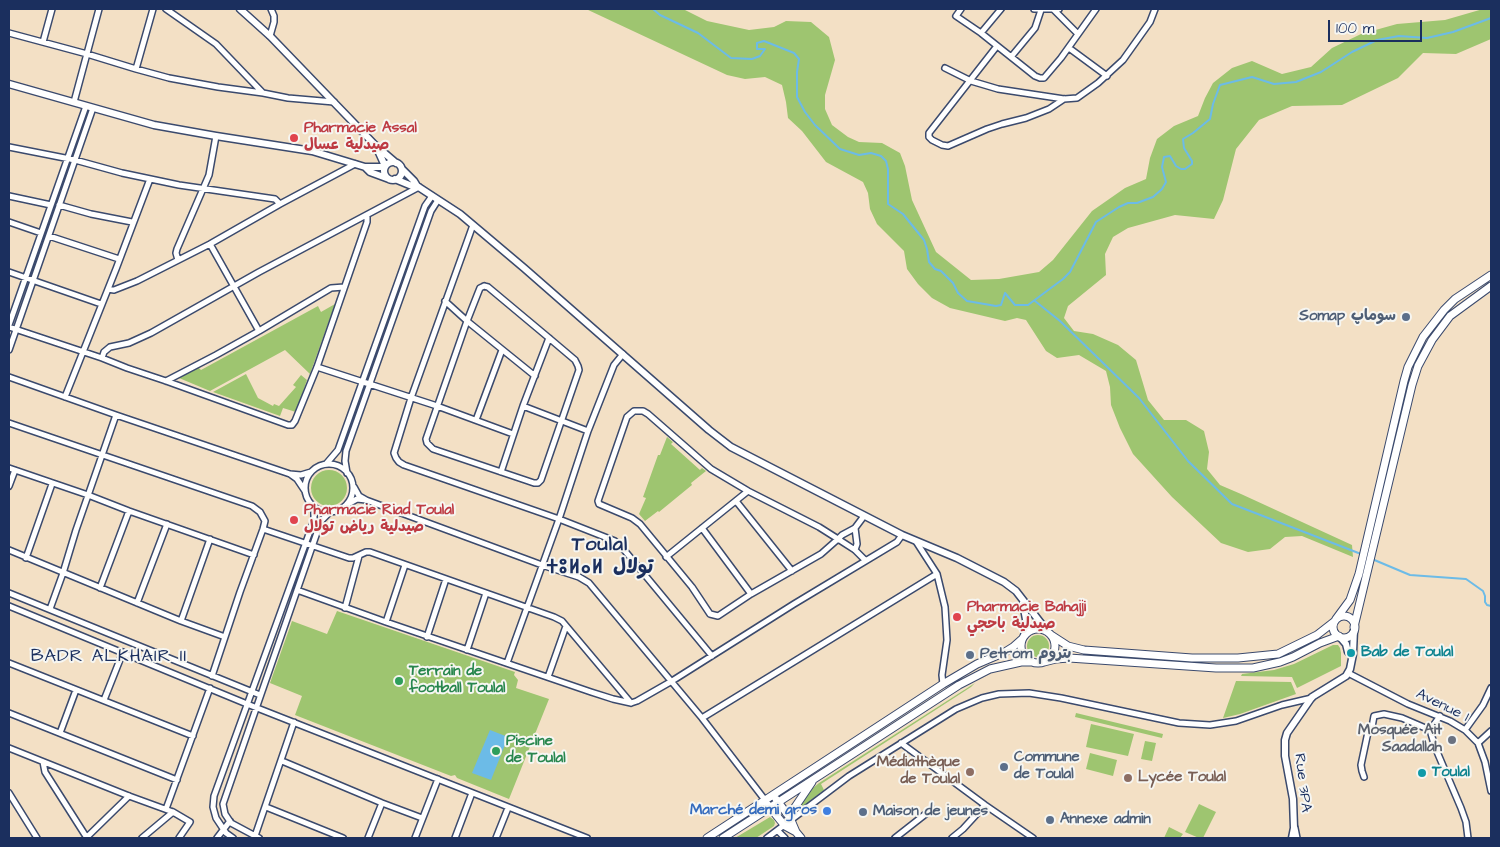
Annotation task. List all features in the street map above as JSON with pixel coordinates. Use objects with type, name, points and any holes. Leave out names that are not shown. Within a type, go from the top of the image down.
[{"type":"main road","points":[[723,838],[958,685],[976,675],[1007,664],[1044,662],[1056,659],[1082,659],[1216,668],[1254,668],[1280,662],[1320,643],[1348,636],[1354,628],[1367,575],[1373,534],[1404,381],[1413,356],[1444,310],[1455,299],[1491,275]]},
{"type":"main road","points":[[1340,637],[1333,630],[1336,620],[1350,600],[1373,534],[1418,366],[1432,340],[1450,316],[1491,286]]},
{"type":"main road","points":[[707,838],[943,684],[977,664],[1005,652],[1028,632],[1037,629],[1049,633],[1068,646],[1084,650],[1192,658],[1238,658],[1278,654],[1317,635],[1343,616],[1352,620],[1354,628]]},
{"type":"main road","points":[[1044,662],[1049,659],[1054,650],[1054,640],[1049,633]]},
{"type":"main road","points":[[1023,637],[1021,650],[1023,655],[1032,662]]},
{"type":"main road","points":[[789,821],[792,813],[816,778]]},
{"type":"main road","points":[[772,796],[779,802],[799,835]]},
{"type":"main road","points":[[765,800],[770,807],[789,821]]},
{"type":"street","points":[[43,42],[52,9]]},
{"type":"street","points":[[74,102],[100,9]]},
{"type":"street","points":[[136,70],[153,9]]},
{"type":"street","points":[[166,9],[216,44],[263,93]]},
{"type":"street","points":[[240,9],[270,36],[376,144],[400,165],[418,186],[460,214],[731,447],[917,543],[957,558],[1004,582],[1016,591],[1049,633]]},
{"type":"street","points":[[270,9],[274,16],[274,22],[270,36]]},
{"type":"street","points":[[961,9],[956,16],[981,33],[1035,76],[1044,78],[1061,58],[1096,9]]},
{"type":"street","points":[[981,33],[1001,9]]},
{"type":"street","points":[[1034,9],[1060,9]]},
{"type":"street","points":[[1053,9],[1078,34]]},
{"type":"street","points":[[945,68],[971,81],[998,89],[1064,99],[1077,98],[1107,76],[1121,62],[1150,22],[1155,9]]},
{"type":"street","points":[[1011,57],[1035,28],[1042,10]]},
{"type":"street","points":[[9,33],[87,54],[136,70],[192,83],[304,100],[334,102]]},
{"type":"street","points":[[997,46],[929,133],[929,137],[932,140],[948,146],[987,129],[1026,118],[1064,99]]},
{"type":"street","points":[[1068,48],[1107,76]]},
{"type":"street","points":[[9,84],[154,125],[312,150],[365,167],[380,168],[385,167],[391,162],[396,163]]},
{"type":"street","points":[[86,106],[9,326],[16,329],[292,425],[317,367],[367,222],[367,215]]},
{"type":"street","points":[[9,350],[94,108]]},
{"type":"street","points":[[178,260],[177,249],[209,176],[216,136]]},
{"type":"street","points":[[376,144],[385,167],[385,175],[392,179]]},
{"type":"street","points":[[9,147],[75,160],[150,179],[275,199],[280,204]]},
{"type":"street","points":[[108,289],[114,290],[126,286],[210,244],[355,164]]},
{"type":"street","points":[[365,167],[370,172],[412,186],[418,186]]},
{"type":"street","points":[[392,179],[401,175],[402,169]]},
{"type":"street","points":[[65,397],[150,179]]},
{"type":"street","points":[[102,358],[104,352],[110,347],[136,340],[418,186]]},
{"type":"street","points":[[9,196],[51,205]]},
{"type":"street","points":[[233,838],[223,830],[214,813],[213,802],[314,520],[314,511],[307,498],[305,484],[312,472],[326,464],[338,450],[425,206],[432,196]]},
{"type":"street","points":[[438,200],[432,211],[346,451],[347,473],[356,492],[366,500],[579,577],[589,583],[672,681],[765,800]]},
{"type":"street","points":[[59,205],[91,214],[132,222]]},
{"type":"street","points":[[9,222],[41,233]]},
{"type":"street","points":[[473,225],[411,398],[394,454],[399,462],[431,475],[559,519],[615,541],[712,656]]},
{"type":"street","points":[[49,236],[119,259]]},
{"type":"street","points":[[210,244],[260,331]]},
{"type":"street","points":[[9,272],[101,304]]},
{"type":"street","points":[[166,381],[260,331],[331,288],[344,287]]},
{"type":"street","points":[[488,287],[549,338],[575,360],[579,370],[541,480],[534,483],[433,449],[429,446],[426,439],[480,288],[488,287]]},
{"type":"street","points":[[446,301],[467,321],[534,376]]},
{"type":"street","points":[[501,472],[513,434],[549,338]]},
{"type":"street","points":[[476,420],[502,350]]},
{"type":"street","points":[[507,663],[559,519],[588,431],[614,365],[623,354]]},
{"type":"street","points":[[317,367],[437,406],[513,434]]},
{"type":"street","points":[[9,377],[290,474],[301,475],[312,472]]},
{"type":"street","points":[[524,406],[588,431]]},
{"type":"street","points":[[864,516],[856,528],[838,538],[821,554],[751,594],[718,616],[714,616],[710,614],[692,587],[637,521],[598,502],[626,419],[630,414],[638,410],[646,412],[712,469],[748,491],[838,538],[865,560]]},
{"type":"street","points":[[50,609],[64,573],[76,530],[116,415]]},
{"type":"street","points":[[9,423],[256,508],[260,512],[266,521],[212,676]]},
{"type":"street","points":[[326,464],[338,466],[347,473]]},
{"type":"street","points":[[9,468],[254,555]]},
{"type":"street","points":[[9,486],[15,470]]},
{"type":"street","points":[[290,474],[297,479],[305,491]]},
{"type":"street","points":[[26,558],[52,484]]},
{"type":"street","points":[[345,506],[352,496],[353,484]]},
{"type":"street","points":[[666,557],[748,491]]},
{"type":"street","points":[[312,505],[320,510],[330,512],[341,509],[357,500],[366,500]]},
{"type":"street","points":[[736,501],[792,571]]},
{"type":"street","points":[[100,588],[129,511]]},
{"type":"street","points":[[294,722],[257,837],[230,821],[223,809],[224,798],[312,545],[321,521],[330,512]]},
{"type":"street","points":[[137,603],[167,524]]},
{"type":"street","points":[[702,528],[751,594]]},
{"type":"street","points":[[855,550],[857,544],[856,528]]},
{"type":"street","points":[[263,529],[350,558],[370,552],[554,617],[562,621],[631,703]]},
{"type":"street","points":[[297,590],[427,637],[613,699],[631,703],[672,681],[896,542],[902,535]]},
{"type":"street","points":[[181,621],[210,539]]},
{"type":"street","points":[[917,543],[937,574],[945,607],[947,640],[942,675],[943,684]]},
{"type":"street","points":[[9,550],[181,621],[225,637]]},
{"type":"street","points":[[344,608],[359,556]]},
{"type":"street","points":[[386,622],[405,564]]},
{"type":"street","points":[[702,718],[937,574]]},
{"type":"street","points":[[427,637],[446,578]]},
{"type":"street","points":[[9,592],[260,695]]},
{"type":"street","points":[[467,650],[486,593]]},
{"type":"street","points":[[1022,599],[1027,625],[1023,637]]},
{"type":"street","points":[[9,606],[575,836],[587,838]]},
{"type":"street","points":[[548,677],[566,626]]},
{"type":"street","points":[[1349,671],[1354,628]]},
{"type":"street","points":[[1340,637],[1351,653]]},
{"type":"street","points":[[104,700],[123,652]]},
{"type":"street","points":[[9,663],[192,736]]},
{"type":"street","name":"Rue 3PA","points":[[1292,838],[1294,828],[1293,799],[1285,756],[1285,740],[1291,726],[1312,698],[1344,677],[1349,671]]},
{"type":"street","name":"Avenue 1","points":[[1349,671],[1408,704],[1440,716],[1465,730],[1478,743],[1485,762],[1491,791]]},
{"type":"street","points":[[166,809],[210,688]]},
{"type":"street","points":[[1465,730],[1483,705],[1491,688]]},
{"type":"street","points":[[60,733],[76,690]]},
{"type":"street","points":[[767,838],[849,776],[956,709],[982,698],[1016,692],[1038,694],[1179,723],[1210,725],[1236,721],[1282,705],[1312,698]]},
{"type":"street","points":[[9,714],[177,780]]},
{"type":"street","points":[[1364,776],[1361,765],[1368,732],[1372,727],[1374,716],[1384,714],[1402,718],[1430,730]]},
{"type":"street","points":[[1430,730],[1440,716]]},
{"type":"street","points":[[1430,730],[1435,747],[1466,822],[1466,838]]},
{"type":"street","points":[[1478,743],[1491,731]]},
{"type":"street","points":[[901,743],[1033,838]]},
{"type":"street","points":[[9,748],[173,812],[190,822],[179,838]]},
{"type":"street","points":[[1485,762],[1491,758]]},
{"type":"street","points":[[282,761],[422,818]]},
{"type":"street","points":[[43,762],[45,772],[86,838],[130,796]]},
{"type":"street","points":[[414,838],[438,779]]},
{"type":"street","points":[[9,793],[37,838]]},
{"type":"street","points":[[455,838],[472,794]]},
{"type":"street","points":[[368,838],[382,803]]},
{"type":"street","points":[[952,838],[964,829],[985,805]]},
{"type":"street","points":[[266,807],[343,838]]},
{"type":"street","points":[[496,838],[508,808]]},
{"type":"street","points":[[895,838],[932,809]]},
{"type":"street","points":[[142,838],[173,812]]},
{"type":"street","points":[[217,838],[230,821]]},
{"type":"street","points":[[1294,828],[1297,838]]},
{"type":"street","points":[[778,831],[785,838]]},
{"type":"green space","points":[[586,9],[683,9],[707,21],[749,30],[774,27],[786,21],[811,22],[829,37],[835,60],[825,95],[825,109],[832,125],[848,137],[859,142],[882,143],[900,153],[905,166],[912,200],[936,252],[971,280],[999,279],[1039,272],[1053,260],[1092,211],[1125,188],[1146,179],[1150,158],[1157,139],[1174,126],[1198,116],[1213,83],[1232,68],[1252,61],[1282,74],[1311,67],[1332,48],[1361,34],[1397,24],[1445,20],[1483,9],[1491,9],[1491,39],[1456,54],[1423,53],[1398,78],[1342,105],[1292,106],[1259,120],[1236,149],[1223,200],[1214,219],[1175,215],[1128,228],[1113,237],[1105,254],[1106,275],[1068,306],[1064,318],[1074,331],[1093,334],[1118,345],[1136,360],[1148,400],[1164,420],[1186,420],[1204,431],[1209,452],[1207,469],[1220,485],[1352,545],[1353,557],[1302,536],[1285,537],[1270,549],[1248,552],[1221,543],[1172,497],[1133,454],[1111,405],[1110,387],[1106,371],[1079,355],[1057,358],[1046,351],[1026,320],[1017,318],[1005,321],[950,308],[932,298],[918,284],[907,269],[904,251],[877,224],[870,209],[868,193],[863,182],[826,162],[802,131],[788,118],[782,85],[765,77],[745,79],[727,75]]},
{"type":"green space","points":[[335,304],[310,374],[285,350],[210,391],[179,378],[198,367],[201,370],[318,306],[321,312]]},
{"type":"green space","points":[[246,374],[258,398],[273,406],[274,404],[279,406],[296,387],[293,385],[301,375],[307,380],[296,412],[283,408],[280,416],[213,392]]},
{"type":"green space","points":[[667,437],[673,442],[671,444],[700,470],[702,468],[706,471],[691,483],[692,485],[645,521],[639,514],[646,498],[643,497],[658,455],[660,455]]},
{"type":"green space","points":[[329,470],[341,476],[347,488],[341,500],[329,506],[317,500],[311,488],[317,476]]},
{"type":"green space","name":"Terrain de football Toulal","points":[[337,611],[515,672],[514,675],[518,680],[516,688],[549,699],[509,799],[457,778],[455,775],[451,776],[295,715],[302,696],[270,683],[292,621],[327,634]]},
{"type":"green space","points":[[1038,635],[1046,638],[1049,646],[1046,654],[1038,657],[1030,654],[1027,646],[1030,638]]},
{"type":"green space","points":[[1333,645],[1338,645],[1340,648],[1341,666],[1297,688],[1292,677],[1241,676],[1242,674],[1274,670],[1294,664]]},
{"type":"green space","points":[[1236,681],[1291,682],[1296,694],[1240,714],[1223,718]]},
{"type":"green space","points":[[975,683],[821,784],[824,790],[795,813],[813,788],[819,783]]},
{"type":"green space","points":[[1076,713],[1163,734],[1162,738],[1075,717]]},
{"type":"green space","points":[[1091,724],[1134,734],[1128,756],[1086,747]]},
{"type":"green space","points":[[1145,741],[1156,743],[1152,761],[1141,759]]},
{"type":"green space","points":[[1090,753],[1117,760],[1113,776],[1086,769]]},
{"type":"green space","points":[[1199,804],[1216,812],[1203,838],[1185,832]]},
{"type":"green space","points":[[770,817],[774,820],[774,826],[756,838],[735,838]]},
{"type":"green space","points":[[1169,827],[1183,834],[1180,838],[1164,838]]},
{"type":"water","points":[[490,730],[508,737],[491,780],[472,773]]},
{"type":"waterway","points":[[653,9],[660,15],[698,33],[731,58],[752,59],[760,56],[765,49],[757,49],[757,43],[764,41],[794,53],[799,59],[797,97],[815,125],[840,149],[859,155],[871,153],[881,156],[886,161],[888,169],[888,204],[903,214],[924,240],[929,262],[953,283],[958,293],[967,301],[996,306],[1001,305],[1005,293],[1015,305],[1028,305],[1063,279],[1070,272],[1096,222],[1119,207],[1153,197],[1162,189],[1166,182],[1162,167],[1164,157],[1170,156],[1176,166],[1181,169],[1185,169],[1192,164],[1184,148],[1183,139],[1210,119],[1220,85],[1252,77],[1274,84],[1296,82],[1321,72],[1352,52],[1377,40],[1399,36],[1427,38],[1453,32],[1491,18]]},
{"type":"waterway","points":[[1035,301],[1060,321],[1139,398],[1188,461],[1232,504],[1361,554]]},
{"type":"waterway","points":[[1372,559],[1410,575],[1466,579],[1483,591],[1485,602],[1491,606]]},
{"type":"place","name":"Pharmacie Assal صيدلية عسال","points":[[294,138]]},
{"type":"place","name":"Somap سوماپ","points":[[1406,317]]},
{"type":"place","name":"Pharmacie Riad Toulal صيدلية رياض تولال","points":[[294,520]]},
{"type":"place","name":"Pharmacie Bahajji صيدلية باحجي","points":[[957,617]]},
{"type":"place","name":"Bab de Toulal","points":[[1351,653]]},
{"type":"place","name":"Petrom بتروم","points":[[970,655]]},
{"type":"place","name":"Terrain de football Toulal","points":[[399,681]]},
{"type":"place","name":"Mosquée Ait Saadallah","points":[[1452,740]]},
{"type":"place","name":"Piscine de Toulal","points":[[496,751]]},
{"type":"place","name":"Commune de Toulal","points":[[1004,767]]},
{"type":"place","name":"Médiathèque de Toulal","points":[[970,772]]},
{"type":"place","name":"Toulal","points":[[1422,773]]},
{"type":"place","name":"Lycée Toulal","points":[[1128,778]]},
{"type":"place","name":"Marché demi gros","points":[[827,811]]},
{"type":"place","name":"Maison de jeunes","points":[[863,812]]},
{"type":"place","name":"Annexe admin","points":[[1050,820]]},
{"type":"district","name":"Toulal ⵜⵓⵍⴰⵍ تولال","points":[[600,558]]},
{"type":"district","name":"BADR ALKHAIR II","points":[[109,657]]}]
